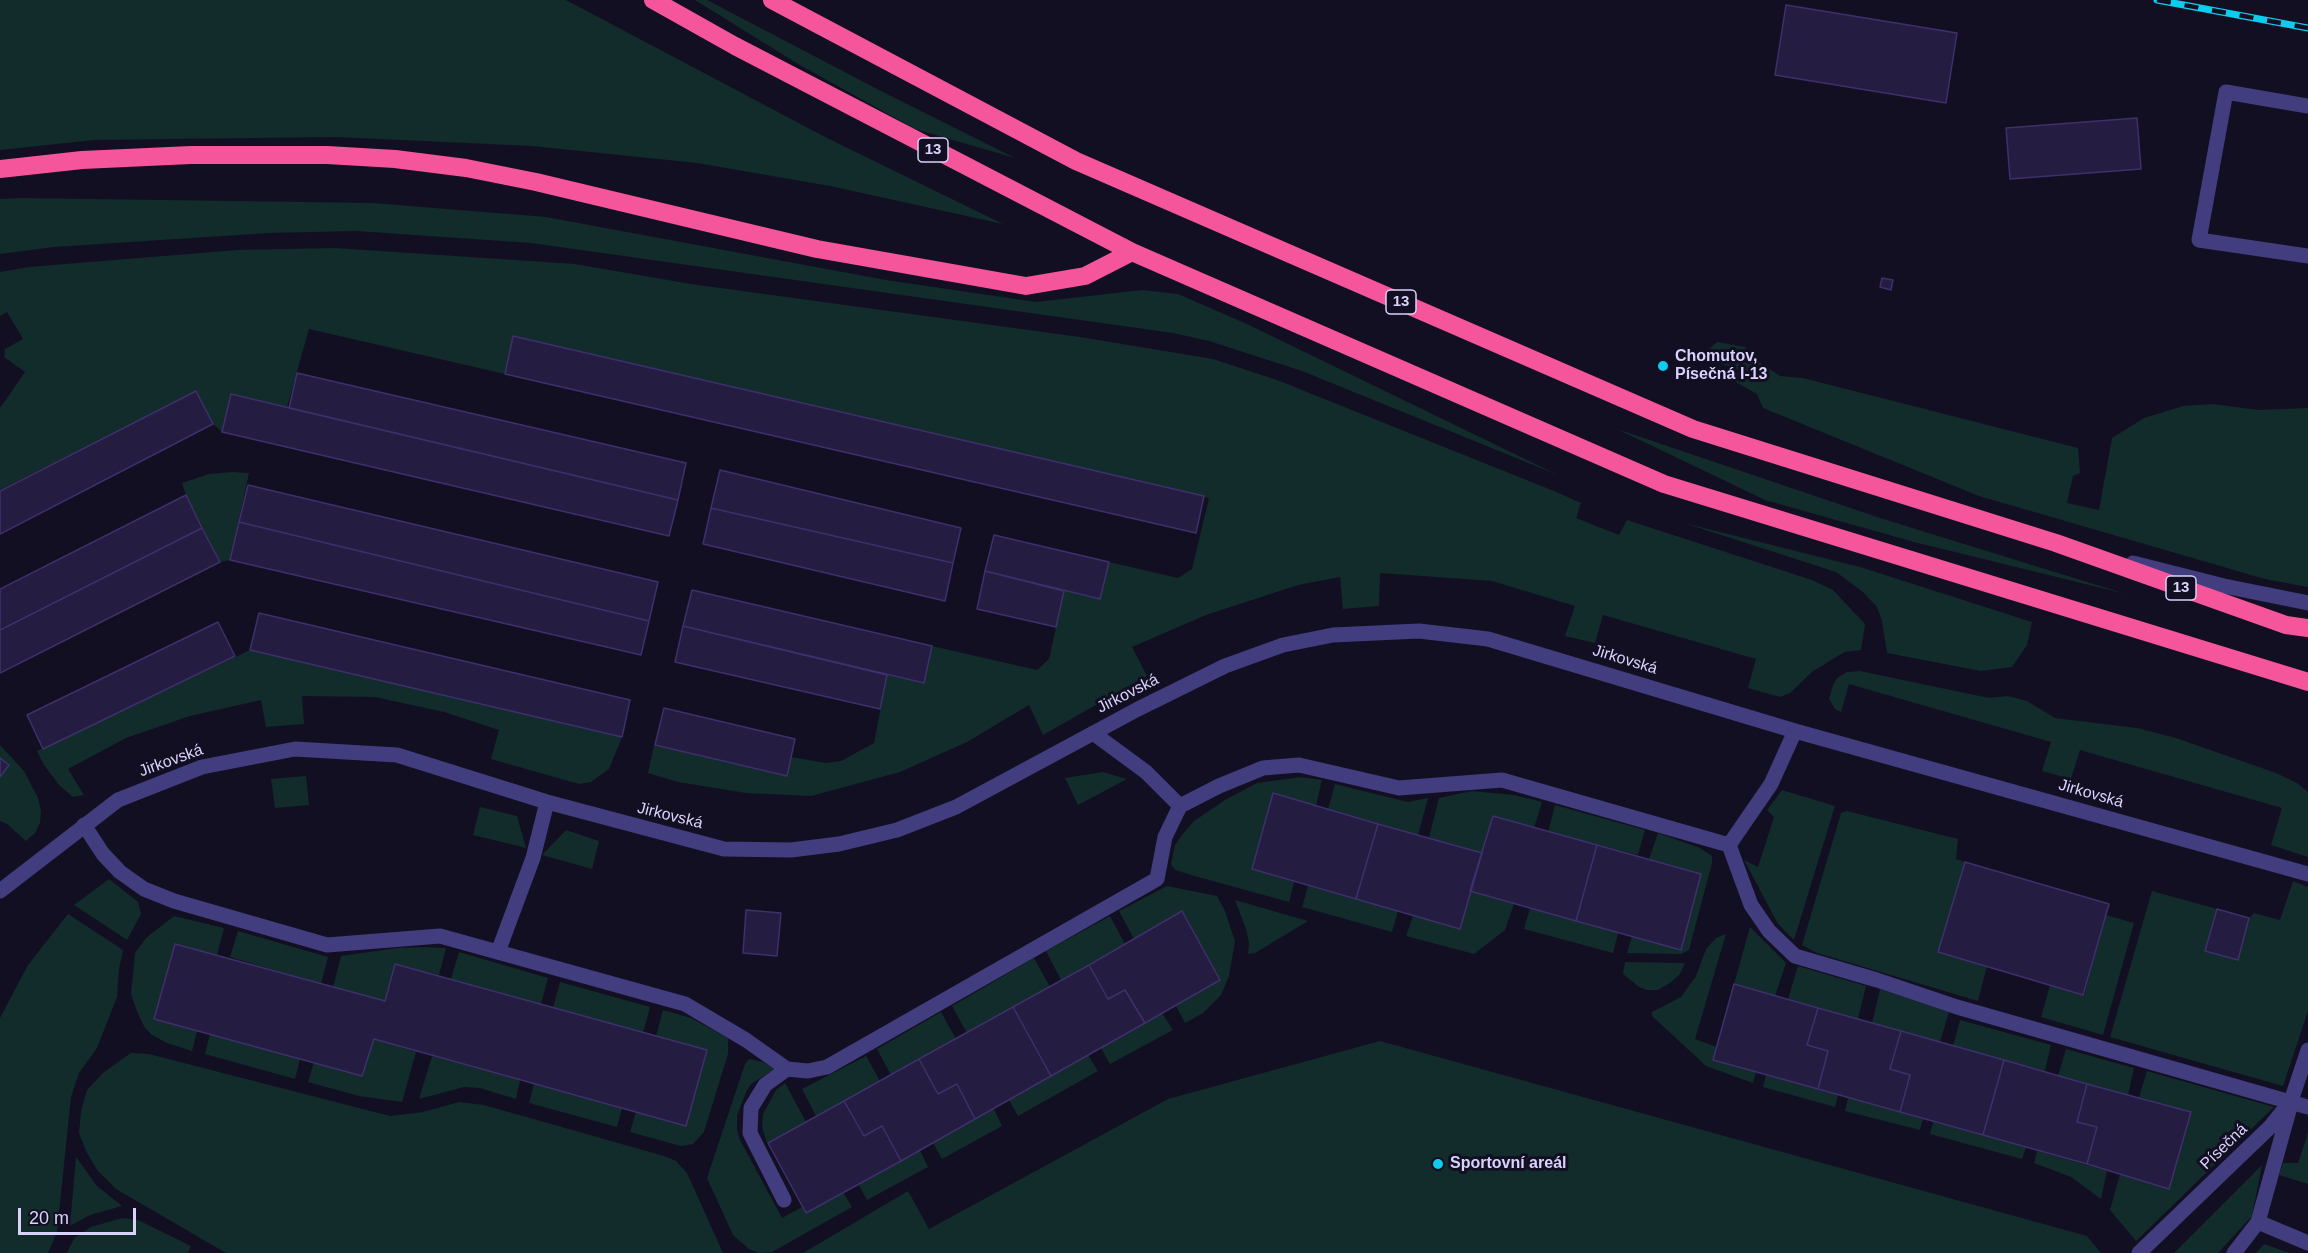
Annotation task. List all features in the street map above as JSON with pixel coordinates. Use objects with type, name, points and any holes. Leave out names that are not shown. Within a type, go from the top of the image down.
[{"type":"highway","name":"13","points":[[653,0],[746,52],[1132,252],[1664,484],[2308,682]]},
{"type":"highway","name":"13","points":[[772,0],[1076,161],[1693,429],[2056,543],[2286,625],[2308,628]]},
{"type":"highway","points":[[0,169],[82,160],[191,155],[327,155],[395,159],[466,168],[536,182],[817,249],[1026,286],[1085,276],[1132,252]]},
{"type":"street","points":[[2308,106],[2226,92],[2199,240],[2308,256]]},
{"type":"street","points":[[2056,543],[2224,586],[2308,603]]},
{"type":"street","name":"Jirkovská","points":[[0,891],[118,800],[202,767],[295,749],[397,755],[547,802],[724,849],[791,850],[839,844],[897,830],[946,811],[1225,666],[1283,645],[1333,635],[1419,631],[1488,639],[1795,730],[2308,874]]},
{"type":"street","points":[[1729,845],[1771,784],[1795,730]]},
{"type":"street","points":[[1093,733],[1146,772],[1180,806]]},
{"type":"street","points":[[84,825],[103,854],[120,872],[144,889],[174,901],[327,945],[440,936],[685,1004],[746,1040],[788,1069],[808,1071],[827,1067],[1157,879],[1165,837],[1180,806],[1219,786],[1263,768],[1299,765],[1399,788],[1502,780],[1729,845]]},
{"type":"street","points":[[498,952],[533,858],[547,802]]},
{"type":"street","points":[[1729,845],[1751,905],[1769,931],[1795,956],[1968,1010],[2308,1107]]},
{"type":"street","name":"Písečná","points":[[2139,1253],[2270,1128],[2291,1101],[2308,1050]]},
{"type":"street","points":[[784,1200],[750,1133],[751,1108],[765,1085],[788,1069]]},
{"type":"street","points":[[2234,1253],[2258,1222],[2291,1101]]},
{"type":"street","points":[[2258,1222],[2308,1243]]},
{"type":"green space","points":[[0,0],[566,0],[827,138],[1003,224],[830,186],[697,163],[532,146],[335,137],[94,140],[0,150]]},
{"type":"green space","points":[[695,0],[707,0],[1015,158],[915,129],[798,64]]},
{"type":"green space","points":[[0,199],[373,203],[546,217],[886,280],[1036,302],[1142,290],[1178,294],[1247,324],[1558,475],[1302,371],[1209,341],[1173,333],[531,243],[356,231],[269,233],[54,247],[0,254]]},
{"type":"green space","points":[[335,248],[575,264],[691,284],[1080,337],[1213,359],[1277,380],[1554,491],[1581,503],[1576,518],[1619,535],[1627,520],[1812,580],[1833,590],[1865,624],[1861,650],[1845,652],[1831,660],[1812,672],[1790,693],[1780,697],[1748,688],[1756,659],[1603,615],[1595,643],[1565,636],[1575,606],[1492,581],[1380,573],[1379,606],[1343,609],[1340,577],[1298,585],[1206,615],[1132,647],[1147,676],[1043,735],[1029,705],[967,742],[900,772],[811,796],[746,793],[678,782],[648,773],[654,745],[786,776],[791,757],[826,763],[841,761],[874,743],[887,675],[924,683],[932,646],[1037,670],[1049,659],[1064,591],[1100,599],[1109,562],[1178,578],[1192,569],[1209,498],[514,336],[505,374],[309,329],[287,407],[231,394],[222,432],[213,424],[195,391],[0,490],[0,408],[25,372],[4,357],[5,349],[23,339],[7,312],[0,316],[0,272],[29,267],[237,250]]},
{"type":"green space","points":[[1717,342],[1745,347],[1755,359],[1780,376],[1803,378],[2078,448],[2080,473],[2073,476],[2067,503],[2099,510],[2112,438],[2144,418],[2183,406],[2213,404],[2258,410],[2308,408],[2308,587],[2265,579],[1979,496],[1763,408],[1757,394],[1734,381],[1739,370],[1701,356]]},
{"type":"green space","points":[[1617,429],[1880,518],[2126,594],[1914,542],[1765,500]]},
{"type":"green space","points":[[249,473],[230,560],[220,562],[182,483],[209,474]]},
{"type":"green space","points":[[1684,523],[1860,567],[2032,622],[2027,645],[2012,667],[1981,671],[1887,653],[1882,621],[1877,607],[1863,592],[1836,572]]},
{"type":"green space","points":[[250,650],[622,737],[609,769],[591,782],[579,784],[491,759],[499,730],[444,712],[375,697],[302,696],[304,724],[266,727],[261,700],[190,716],[126,738],[68,769],[84,795],[73,797],[60,786],[44,765],[37,751]]},
{"type":"green space","points":[[1860,671],[1989,698],[2008,696],[2027,701],[2055,718],[2137,728],[2176,738],[2276,773],[2297,783],[2308,792],[2308,857],[2271,845],[2282,808],[2080,750],[2071,779],[2042,771],[2051,742],[1849,684],[1841,712],[1835,709],[1829,699],[1837,678],[1847,672]]},
{"type":"green space","points":[[0,745],[24,771],[38,798],[41,811],[40,823],[35,833],[26,841],[7,824],[0,821]]},
{"type":"green space","points":[[1103,772],[1127,779],[1078,805],[1065,778]]},
{"type":"green space","points":[[306,776],[309,805],[275,808],[271,779]]},
{"type":"green space","points":[[1301,777],[1322,780],[1316,806],[1252,869],[1294,882],[1289,902],[1175,870],[1171,864],[1175,845],[1194,821],[1225,800],[1257,783]]},
{"type":"green space","points":[[1335,784],[1408,802],[1428,798],[1418,835],[1328,809]]},
{"type":"green space","points":[[1782,790],[1835,806],[1794,940],[1778,924],[1744,860],[1758,867],[1774,817],[1767,810]]},
{"type":"green space","points":[[1472,791],[1514,795],[1542,802],[1534,828],[1493,816],[1482,853],[1429,838],[1439,798]]},
{"type":"green space","points":[[1555,805],[1645,830],[1638,855],[1548,832]]},
{"type":"green space","points":[[480,807],[517,816],[526,848],[473,835]]},
{"type":"green space","points":[[1847,811],[1958,839],[1956,859],[1965,862],[1938,952],[1987,966],[1978,1001],[1817,953],[1802,945],[1841,813]]},
{"type":"green space","points":[[566,830],[599,841],[592,869],[542,855]]},
{"type":"green space","points":[[1658,833],[1700,848],[1712,856],[1712,863],[1689,950],[1681,954],[1627,953],[1632,936],[1681,950],[1701,874],[1649,859]]},
{"type":"green space","points":[[109,879],[138,902],[141,914],[127,940],[74,905]]},
{"type":"green space","points":[[2293,881],[2308,887],[2308,1011],[2283,1086],[2110,1037],[2152,891],[2217,909],[2205,951],[2238,959],[2249,918],[2254,913],[2280,920]]},
{"type":"green space","points":[[1167,886],[1217,896],[1225,911],[1235,941],[1229,976],[1221,995],[1203,1013],[1185,1023],[1176,1006],[1220,980],[1182,912],[1134,939],[1119,911]]},
{"type":"green space","points":[[1308,886],[1398,911],[1392,932],[1302,907]]},
{"type":"green space","points":[[1470,891],[1514,904],[1505,930],[1474,954],[1406,936],[1413,916],[1460,929]]},
{"type":"green space","points":[[1235,900],[1308,921],[1255,953],[1248,954],[1249,943],[1246,929]]},
{"type":"green space","points":[[1530,908],[1618,933],[1613,953],[1524,929]]},
{"type":"green space","points":[[68,914],[123,950],[117,997],[97,1048],[79,1073],[71,1097],[57,1232],[48,1253],[0,1253],[0,1018],[28,965]]},
{"type":"green space","points":[[2106,915],[2134,923],[2103,1035],[2041,1017],[2050,985],[2084,995]]},
{"type":"green space","points":[[174,916],[224,928],[217,955],[175,944],[197,1031],[192,1051],[167,1043],[152,1035],[145,1028],[131,994],[135,953],[146,938]]},
{"type":"green space","points":[[1110,916],[1125,944],[1061,980],[1046,951]]},
{"type":"green space","points":[[1750,927],[1786,963],[1775,996],[1734,984]]},
{"type":"green space","points":[[238,931],[328,957],[321,984],[230,957]]},
{"type":"green space","points":[[1726,934],[1695,1039],[1717,1047],[1714,1060],[1756,1072],[1753,1083],[1706,1066],[1652,1016],[1652,1012],[1681,997],[1696,976],[1706,949],[1716,938]]},
{"type":"green space","points":[[397,948],[446,948],[439,975],[395,964],[385,1001],[333,987],[341,956]]},
{"type":"green space","points":[[459,952],[548,978],[541,1004],[451,979]]},
{"type":"green space","points":[[1034,958],[1050,987],[967,1033],[952,1006]]},
{"type":"green space","points":[[1625,962],[1685,963],[1680,974],[1670,983],[1658,990],[1647,990],[1639,987],[1623,974]]},
{"type":"green space","points":[[1798,966],[1866,986],[1858,1019],[1788,999]]},
{"type":"green space","points":[[560,982],[650,1007],[643,1033],[553,1008]]},
{"type":"green space","points":[[1880,989],[1949,1012],[1940,1042],[1872,1023]]},
{"type":"green space","points":[[663,1010],[691,1018],[728,1038],[728,1054],[704,1132],[693,1144],[681,1146],[630,1132],[636,1112],[686,1126],[707,1051],[656,1036]]},
{"type":"green space","points":[[941,1012],[956,1039],[891,1075],[877,1049]]},
{"type":"green space","points":[[1162,1013],[1173,1030],[1110,1064],[1101,1048]]},
{"type":"green space","points":[[1960,1020],[2051,1045],[2045,1071],[1953,1046]]},
{"type":"green space","points":[[210,1034],[300,1059],[295,1079],[205,1054]]},
{"type":"green space","points":[[374,1039],[416,1052],[402,1102],[359,1096],[308,1082],[314,1062],[362,1076]]},
{"type":"green space","name":"Sportovní areál","points":[[1380,1041],[2087,1236],[2101,1253],[803,1253],[908,1191],[929,1229],[1168,1099]]},
{"type":"green space","points":[[2066,1049],[2134,1068],[2128,1095],[2058,1076]]},
{"type":"green space","points":[[131,1053],[149,1054],[390,1116],[423,1112],[459,1102],[484,1105],[664,1156],[676,1161],[687,1173],[723,1253],[226,1253],[116,1189],[97,1170],[86,1151],[79,1133],[81,1111],[87,1090],[104,1072]]},
{"type":"green space","points":[[1088,1055],[1098,1071],[1018,1116],[1009,1100]]},
{"type":"green space","points":[[432,1056],[520,1080],[516,1099],[480,1088],[464,1087],[419,1099]]},
{"type":"green space","points":[[866,1056],[880,1081],[816,1116],[802,1089]]},
{"type":"green space","points":[[749,1059],[763,1062],[775,1069],[751,1084],[746,1092],[737,1116],[737,1130],[740,1140],[782,1218],[802,1207],[806,1213],[843,1192],[852,1207],[772,1252],[759,1253],[749,1249],[733,1235],[707,1178],[745,1064]]},
{"type":"green space","points":[[2147,1071],[2274,1107],[2136,1241],[2110,1210],[2120,1174],[2169,1189],[2191,1113],[2139,1097]]},
{"type":"green space","points":[[1766,1075],[1838,1095],[1835,1107],[1763,1087]]},
{"type":"green space","points":[[785,1083],[806,1122],[767,1143],[762,1127],[763,1114],[776,1090]]},
{"type":"green space","points":[[534,1084],[622,1108],[617,1127],[529,1103]]},
{"type":"green space","points":[[1848,1098],[1923,1119],[1920,1130],[1845,1111]]},
{"type":"green space","points":[[993,1107],[1002,1126],[942,1159],[933,1143]]},
{"type":"green space","points":[[1933,1122],[2026,1147],[2022,1159],[1930,1134]]},
{"type":"green space","points":[[2308,1133],[2308,1184],[2279,1175],[2283,1163],[2298,1163]]},
{"type":"green space","points":[[920,1150],[928,1167],[867,1200],[858,1184]]},
{"type":"green space","points":[[2037,1151],[2107,1171],[2101,1199],[2071,1177],[2034,1163]]},
{"type":"green space","points":[[76,1157],[97,1186],[122,1206],[90,1215],[70,1226]]},
{"type":"green space","points":[[2262,1165],[2252,1216],[2218,1253],[2174,1253]]},
{"type":"green space","points":[[122,1218],[138,1220],[191,1246],[188,1253],[67,1253],[74,1238],[91,1227]]},
{"type":"green space","points":[[2264,1244],[2290,1253],[2256,1253]]},
{"type":"building","points":[[1786,5],[1957,33],[1946,103],[1775,75]]},
{"type":"building","points":[[2137,118],[2141,169],[2010,179],[2006,128]]},
{"type":"building","points":[[1882,278],[1893,280],[1891,290],[1880,287]]},
{"type":"building","points":[[513,336],[1204,496],[1196,533],[505,374]]},
{"type":"building","points":[[297,373],[686,463],[678,500],[289,408]]},
{"type":"building","points":[[196,391],[213,424],[0,534],[0,491]]},
{"type":"building","points":[[231,394],[678,500],[669,536],[222,432]]},
{"type":"building","points":[[720,470],[961,528],[953,563],[711,508]]},
{"type":"building","points":[[248,485],[658,582],[649,621],[239,522]]},
{"type":"building","points":[[186,495],[202,528],[0,630],[0,589]]},
{"type":"building","points":[[711,508],[953,563],[945,601],[703,544]]},
{"type":"building","points":[[239,522],[649,621],[641,655],[230,560]]},
{"type":"building","points":[[202,528],[220,562],[0,673],[0,630]]},
{"type":"building","points":[[994,535],[1109,562],[1100,599],[985,571]]},
{"type":"building","points":[[985,571],[1064,591],[1056,627],[977,609]]},
{"type":"building","points":[[692,590],[932,646],[924,683],[683,626]]},
{"type":"building","points":[[259,613],[630,700],[622,737],[250,650]]},
{"type":"building","points":[[218,622],[235,656],[43,749],[27,715]]},
{"type":"building","points":[[683,626],[887,675],[880,709],[675,662]]},
{"type":"building","points":[[664,708],[795,739],[787,776],[655,745]]},
{"type":"building","points":[[0,758],[9,765],[0,777]]},
{"type":"building","points":[[1273,793],[1378,824],[1356,899],[1252,869]]},
{"type":"building","points":[[1493,816],[1597,845],[1576,921],[1470,891]]},
{"type":"building","points":[[1378,824],[1482,853],[1460,929],[1356,899]]},
{"type":"building","points":[[1597,845],[1701,874],[1681,950],[1576,921]]},
{"type":"building","points":[[1965,862],[2109,904],[2083,995],[1938,952]]},
{"type":"building","points":[[2217,909],[2249,918],[2238,960],[2205,951]]},
{"type":"building","points":[[746,910],[781,913],[777,956],[743,953]]},
{"type":"building","points":[[1182,911],[1220,980],[1145,1023],[1125,990],[1108,999],[1089,965]]},
{"type":"building","points":[[175,944],[385,1001],[395,964],[707,1050],[686,1126],[374,1039],[362,1076],[154,1019]]},
{"type":"building","points":[[1089,965],[1108,999],[1125,990],[1145,1023],[1051,1076],[1013,1007]]},
{"type":"building","points":[[1734,984],[1818,1008],[1807,1045],[1828,1051],[1818,1089],[1713,1060]]},
{"type":"building","points":[[1013,1007],[1051,1076],[975,1119],[957,1084],[938,1094],[919,1059]]},
{"type":"building","points":[[1818,1008],[1901,1031],[1890,1069],[1910,1075],[1900,1112],[1818,1089],[1828,1051],[1807,1045]]},
{"type":"building","points":[[1901,1031],[2004,1060],[1983,1135],[1900,1112],[1910,1075],[1890,1069]]},
{"type":"building","points":[[919,1059],[938,1094],[957,1084],[975,1119],[901,1161],[882,1126],[864,1136],[844,1101]]},
{"type":"building","points":[[2004,1060],[2087,1084],[2077,1122],[2097,1127],[2087,1164],[1983,1135]]},
{"type":"building","points":[[2087,1084],[2191,1112],[2169,1189],[2087,1164],[2097,1127],[2077,1122]]},
{"type":"building","points":[[844,1101],[864,1136],[882,1126],[901,1161],[806,1213],[768,1143]]},
{"type":"railway","points":[[2157,0],[2308,28]]},
{"type":"place","name":"Chomutov, Písečná I-13","points":[[1663,366]]},
{"type":"place","name":"Sportovní areál","points":[[1438,1164]]}]
